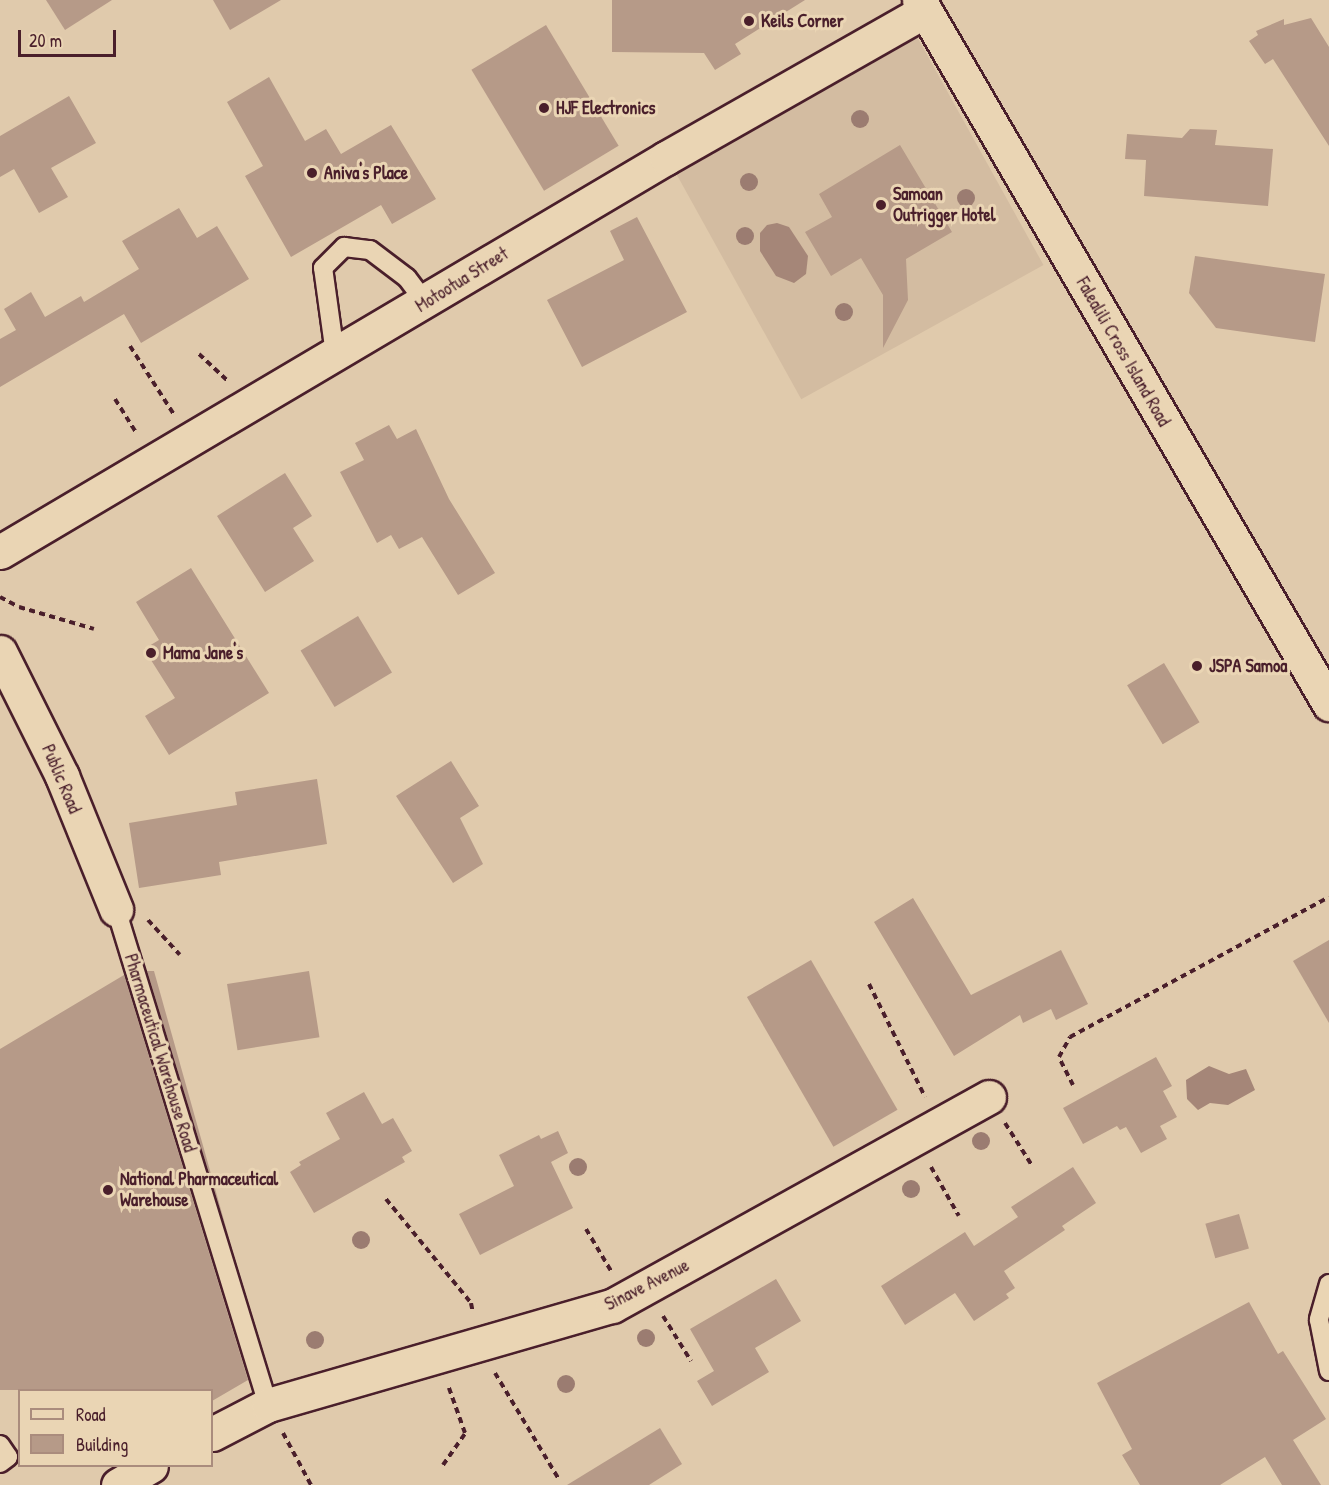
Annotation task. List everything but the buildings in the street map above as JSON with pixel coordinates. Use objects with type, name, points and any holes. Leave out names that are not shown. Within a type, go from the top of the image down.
[{"type":"main road","name":"Motootua Street","points":[[0,552],[192,441],[922,5]]},
{"type":"main road","name":"Falealili Cross Island Road","points":[[922,5],[1329,704]]},
{"type":"main road","name":"Public Road","points":[[0,652],[62,776],[116,909]]},
{"type":"main road","name":"Sinave Avenue","points":[[213,1433],[268,1405],[612,1306],[989,1097]]},
{"type":"main road","points":[[118,1485],[149,1467]]},
{"type":"lane","points":[[335,354],[323,268],[344,248],[370,250],[407,278],[425,302]]},
{"type":"lane","name":"Pharmaceutical Warehouse Road","points":[[116,909],[268,1405]]},
{"type":"lane","points":[[1329,1284],[1319,1320],[1329,1371]]},
{"type":"lane","points":[[0,1445],[8,1457],[0,1462]]},
{"type":"path","points":[[130,346],[192,441]]},
{"type":"path","points":[[0,597],[19,607],[94,629]]},
{"type":"path","points":[[1073,1085],[1059,1057],[1070,1037],[1329,897]]},
{"type":"path","points":[[869,984],[959,1216]]},
{"type":"path","points":[[989,1097],[1031,1164]]},
{"type":"path","points":[[386,1199],[471,1303],[478,1345],[558,1478]]},
{"type":"path","points":[[586,1229],[691,1361]]},
{"type":"path","points":[[438,1356],[465,1433],[443,1465]]},
{"type":"path","points":[[268,1405],[311,1485]]},
{"type":"shaded area","points":[[916,35],[1044,265],[801,399],[674,169]]},
{"type":"shaded area","points":[[777,223],[789,227],[808,256],[806,274],[794,283],[776,276],[760,251],[760,233],[767,225]]},
{"type":"shaded area","points":[[1209,1066],[1229,1074],[1246,1069],[1255,1090],[1228,1105],[1210,1103],[1198,1110],[1187,1099],[1186,1080]]},
{"type":"place","name":"Keils Corner","points":[[749,21]]},
{"type":"place","name":"HJF Electronics","points":[[544,108]]},
{"type":"place","name":"Aniva's Place","points":[[312,173]]},
{"type":"place","name":"Samoan Outrigger Hotel","points":[[881,205]]},
{"type":"place","name":"Mama Jane's","points":[[151,653]]},
{"type":"place","name":"JSPA Samoa","points":[[1197,666]]},
{"type":"place","name":"National Pharmaceutical Warehouse","points":[[108,1190]]}]
